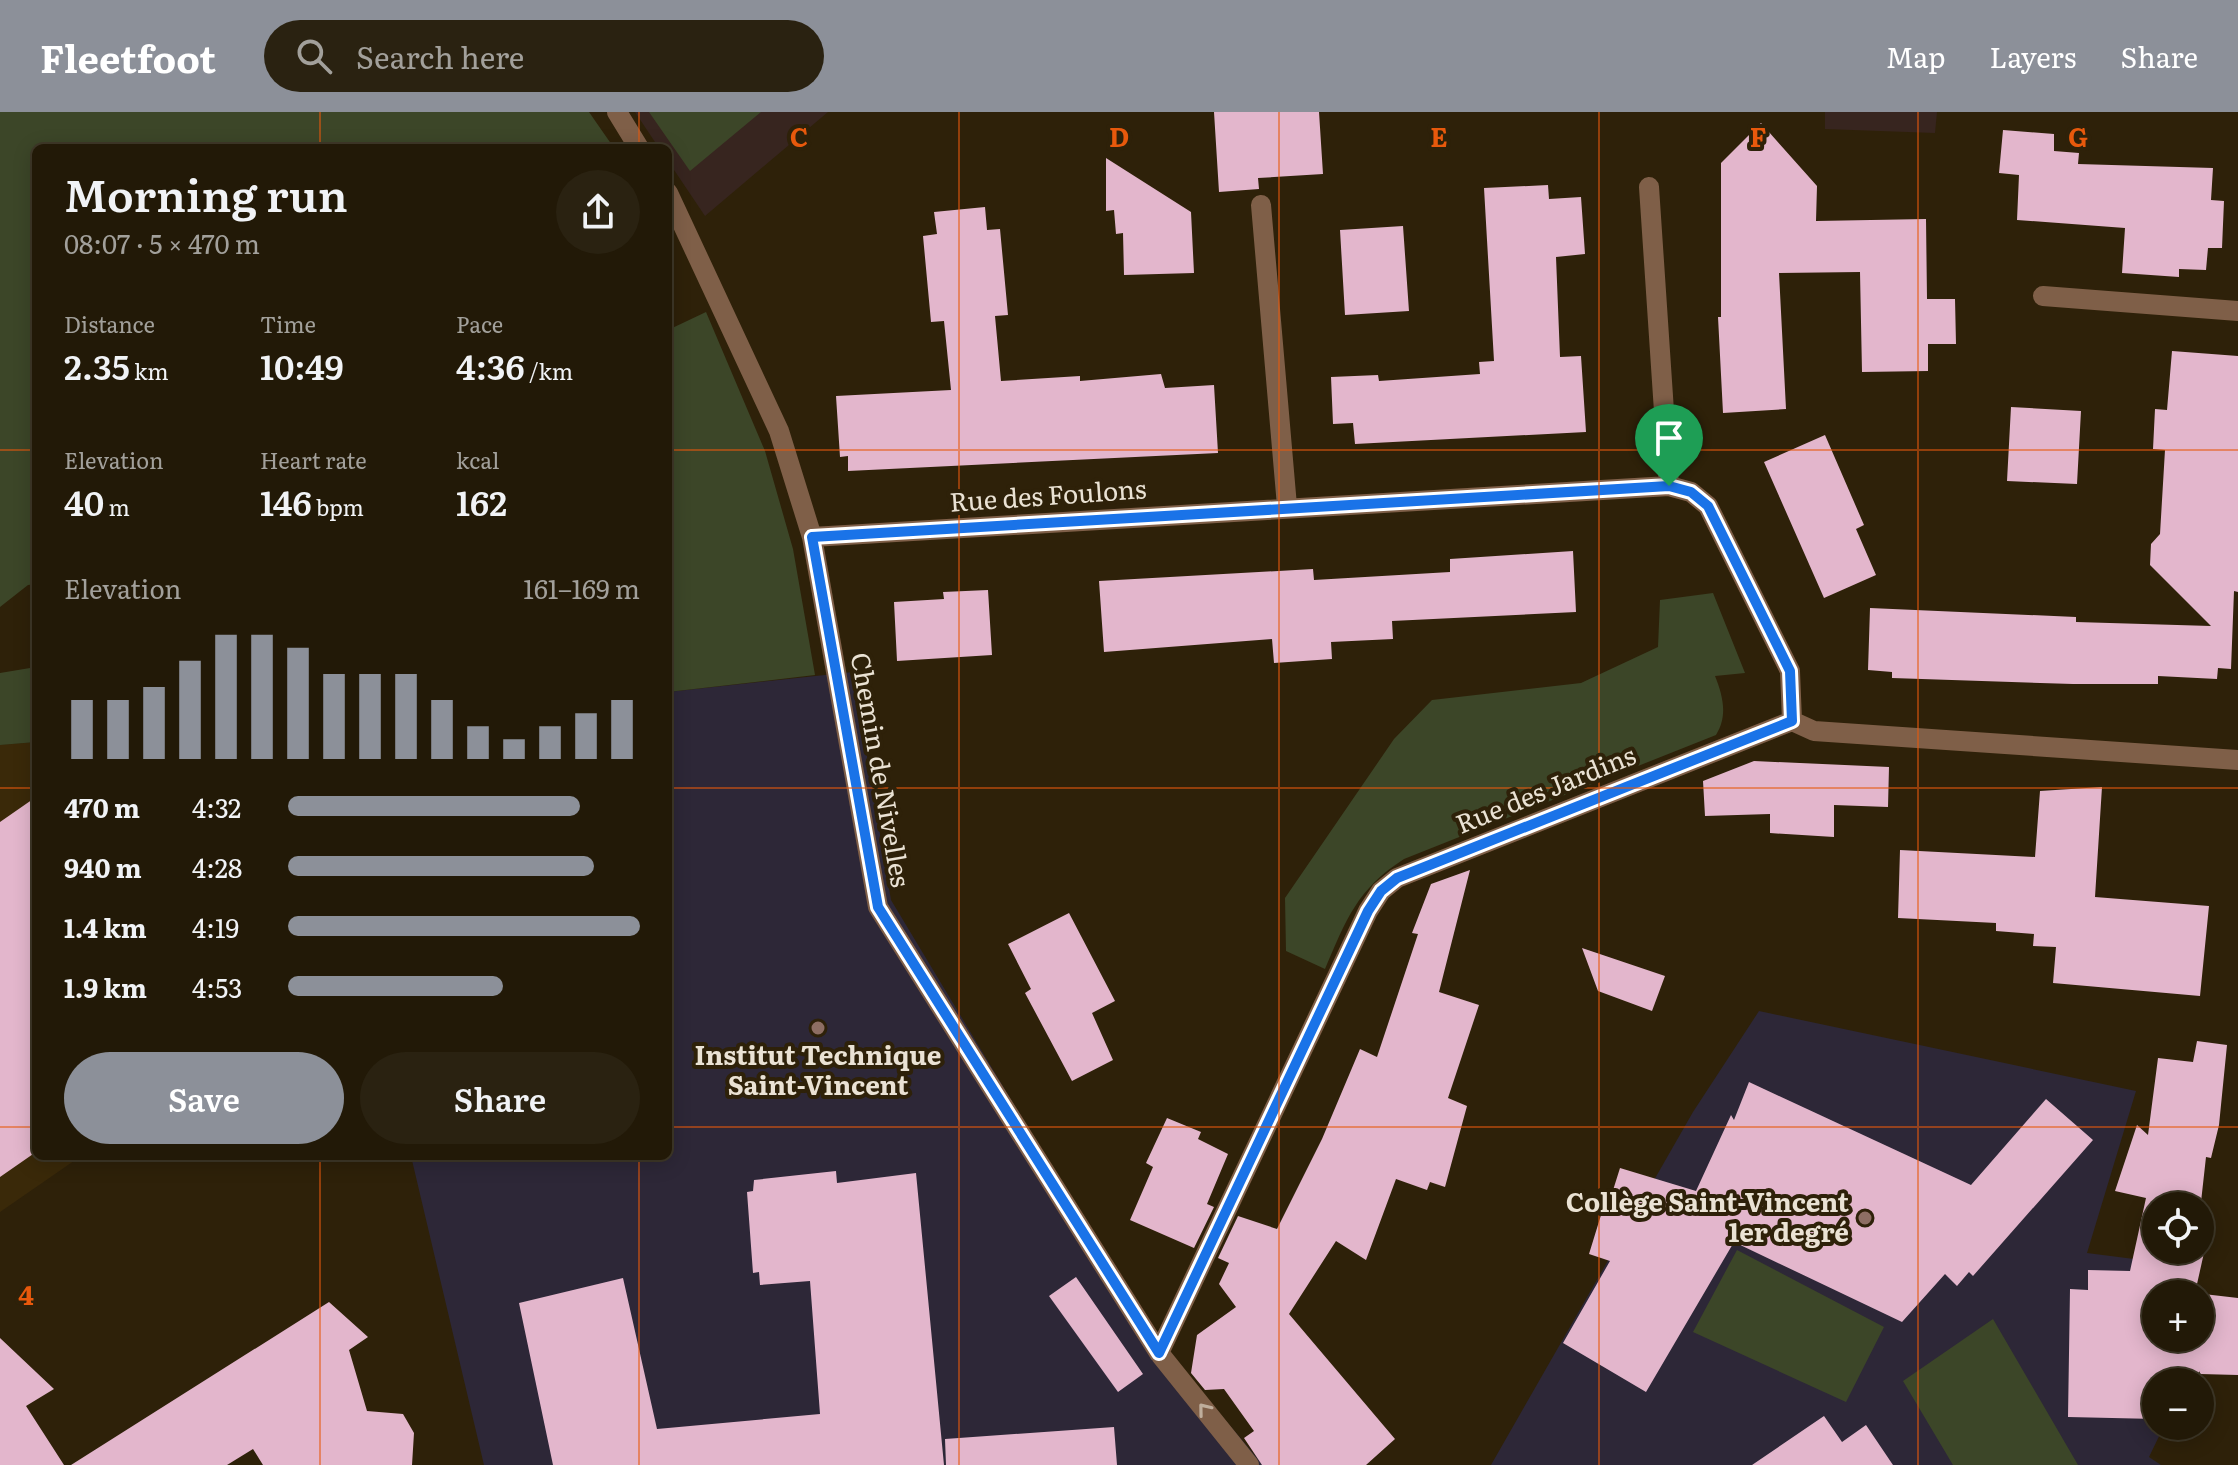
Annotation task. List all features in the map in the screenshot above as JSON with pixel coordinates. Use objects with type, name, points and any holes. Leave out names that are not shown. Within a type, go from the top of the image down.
[{"type":"street","points":[[617,112],[637,144]]},
{"type":"street","points":[[1649,187],[1669,486]]},
{"type":"street","name":"Chemin de Nivelles","points":[[672,202],[779,431],[812,537],[878,907],[1159,1353],[1249,1465]]},
{"type":"street","points":[[1261,205],[1287,506]]},
{"type":"street","points":[[2043,296],[2238,311]]},
{"type":"street","name":"Rue des Foulons","points":[[812,537],[1287,506],[1669,486],[1691,492],[1708,506],[1790,671],[1792,721]]},
{"type":"street","points":[[1792,721],[1814,731],[2238,760]]},
{"type":"street","name":"Rue des Jardins","points":[[1159,1353],[1368,911],[1381,891],[1397,878],[1792,721]]},
{"type":"shaded area","points":[[635,112],[828,112],[705,216],[672,167],[672,144],[656,144]]},
{"type":"shaded area","points":[[1825,112],[1937,112],[1935,133],[1825,129]]},
{"type":"shaded area","name":"Institut Technique Saint-Vincent","points":[[853,672],[891,900],[1149,1329],[1263,1465],[484,1465],[412,1160],[672,1160],[672,692]]},
{"type":"shaded area","points":[[32,742],[32,1160],[75,1160],[0,1212],[0,745]]},
{"type":"shaded area","name":"Collège Saint-Vincent 1er degré","points":[[1759,1011],[2136,1091],[2087,1253],[2142,1260],[2142,1264],[2189,1266],[2172,1280],[2142,1280],[2142,1352],[2156,1352],[2156,1368],[2142,1368],[2142,1440],[2157,1440],[2149,1457],[2161,1465],[1491,1465],[1693,1112]]},
{"type":"green space","points":[[0,112],[589,112],[611,144],[32,144],[32,584],[0,607]]},
{"type":"green space","points":[[649,112],[761,112],[690,171]]},
{"type":"green space","points":[[706,312],[765,451],[793,549],[815,675],[672,692],[672,328]]},
{"type":"green space","points":[[1713,593],[1745,673],[1715,676],[1723,706],[1722,721],[1716,735],[1404,859],[1364,894],[1347,921],[1325,969],[1286,951],[1285,898],[1394,739],[1432,700],[1581,683],[1658,647],[1660,600]]},
{"type":"green space","points":[[32,668],[32,742],[0,745],[0,673]]},
{"type":"green space","points":[[1737,1250],[1884,1327],[1846,1402],[1693,1332]]},
{"type":"green space","points":[[1993,1319],[2078,1465],[1953,1465],[1903,1381]]},
{"type":"building","points":[[1214,112],[1319,112],[1323,174],[1258,178],[1259,189],[1219,192]]},
{"type":"building","points":[[1761,123],[1817,186],[1816,221],[1926,219],[1927,299],[1955,299],[1956,344],[1928,344],[1928,371],[1862,372],[1860,272],[1779,273],[1786,409],[1723,413],[1718,317],[1721,317],[1721,163]]},
{"type":"building","points":[[2003,130],[2054,134],[2054,151],[2079,153],[2078,164],[2213,168],[2211,200],[2224,201],[2222,248],[2208,248],[2206,270],[2179,269],[2179,277],[2122,273],[2125,228],[2017,220],[2019,175],[1999,173]]},
{"type":"building","points":[[1106,158],[1191,212],[1194,273],[1124,275],[1123,233],[1116,234],[1114,210],[1106,211]]},
{"type":"building","points":[[1548,185],[1549,199],[1581,197],[1585,254],[1556,257],[1560,357],[1581,356],[1586,432],[1355,444],[1353,423],[1333,424],[1331,377],[1378,375],[1379,381],[1480,374],[1479,362],[1494,361],[1484,188]]},
{"type":"building","points":[[985,207],[987,230],[1000,229],[1008,315],[995,316],[1001,381],[1080,376],[1080,381],[1161,374],[1165,388],[1214,385],[1218,453],[848,471],[848,456],[840,457],[836,396],[951,390],[944,321],[931,322],[923,236],[937,234],[934,212]]},
{"type":"building","points":[[1403,226],[1409,311],[1345,315],[1340,230]]},
{"type":"building","points":[[2172,351],[2238,356],[2238,592],[2234,591],[2231,669],[2218,668],[2217,679],[2158,676],[2158,684],[1892,678],[1892,672],[1868,670],[1870,608],[2076,617],[2076,622],[2211,626],[2150,565],[2151,544],[2160,534],[2165,450],[2153,449],[2155,409],[2167,410]]},
{"type":"building","points":[[2011,407],[2081,411],[2077,484],[2007,481]]},
{"type":"building","points":[[1825,435],[1864,525],[1856,529],[1876,575],[1824,598],[1764,462]]},
{"type":"building","points":[[1573,551],[1576,612],[1392,621],[1393,639],[1331,642],[1332,659],[1274,663],[1272,639],[1104,652],[1099,581],[1313,569],[1314,580],[1450,572],[1450,559]]},
{"type":"building","points":[[988,590],[992,655],[897,661],[894,602],[944,599],[943,592]]},
{"type":"building","points":[[1754,761],[1889,767],[1888,807],[1834,805],[1834,837],[1770,833],[1770,814],[1705,816],[1703,781]]},
{"type":"building","points":[[2102,787],[2095,897],[2209,906],[2200,996],[2053,983],[2056,947],[2033,946],[2034,934],[1996,931],[1996,923],[1898,918],[1900,850],[2035,857],[2040,791]]},
{"type":"building","points":[[32,800],[32,1155],[0,1177],[0,822]]},
{"type":"building","points":[[1470,870],[1439,992],[1479,1005],[1448,1098],[1467,1106],[1445,1187],[1430,1182],[1427,1190],[1396,1179],[1366,1260],[1336,1241],[1289,1314],[1395,1439],[1366,1465],[1262,1465],[1244,1438],[1254,1431],[1224,1389],[1205,1390],[1191,1373],[1197,1335],[1236,1307],[1219,1284],[1229,1263],[1218,1258],[1238,1216],[1277,1229],[1322,1139],[1360,1049],[1377,1057],[1418,934],[1412,933],[1431,884]]},
{"type":"building","points":[[1069,913],[1115,1001],[1092,1013],[1113,1060],[1072,1081],[1025,993],[1031,989],[1008,944]]},
{"type":"building","points":[[1582,948],[1665,976],[1652,1011],[1598,991]]},
{"type":"building","points":[[2197,1041],[2227,1045],[2219,1125],[2211,1158],[2206,1157],[2202,1192],[2142,1192],[2142,1197],[2115,1191],[2137,1125],[2148,1135],[2158,1058],[2193,1062]]},
{"type":"building","points":[[1749,1082],[1971,1185],[2046,1099],[2093,1140],[1973,1276],[1969,1272],[1957,1286],[1945,1274],[1902,1322],[1734,1242],[1646,1392],[1563,1343],[1610,1261],[1589,1254],[1605,1202],[1609,1203],[1620,1168],[1696,1191],[1731,1115],[1734,1120]]},
{"type":"building","points":[[1167,1118],[1201,1132],[1198,1139],[1228,1154],[1207,1204],[1214,1207],[1194,1248],[1130,1220],[1153,1167],[1146,1163]]},
{"type":"building","points":[[836,1171],[837,1183],[916,1173],[944,1465],[553,1465],[519,1303],[623,1278],[657,1429],[820,1414],[810,1281],[760,1285],[759,1272],[753,1273],[747,1192],[753,1191],[754,1180]]},
{"type":"building","points":[[2142,1216],[2142,1264],[2201,1264],[2198,1280],[2142,1280],[2142,1352],[2214,1352],[2214,1295],[2238,1298],[2238,1375],[2214,1374],[2214,1368],[2142,1368],[2142,1419],[2068,1417],[2070,1289],[2088,1290],[2088,1270],[2130,1271]]},
{"type":"building","points":[[1076,1277],[1143,1374],[1118,1392],[1049,1296]]},
{"type":"building","points":[[329,1302],[368,1337],[349,1350],[367,1411],[403,1414],[414,1433],[412,1465],[263,1465],[253,1449],[227,1465],[71,1465]]},
{"type":"building","points":[[0,1338],[54,1389],[26,1406],[64,1465],[0,1465]]},
{"type":"building","points":[[1824,1416],[1842,1442],[1866,1425],[1893,1465],[1752,1465]]},
{"type":"building","points":[[1114,1427],[1117,1465],[946,1465],[945,1439]]},
{"type":"place","name":"Institut Technique Saint-Vincent","points":[[818,1028]]},
{"type":"place","name":"Collège Saint-Vincent 1er degré","points":[[1865,1218]]},
{"type":"route","points":[[1669,486],[1691,492],[1708,506],[1790,671],[1792,721],[1397,878],[1381,891],[1368,911],[1159,1353],[878,907],[812,537],[1287,506],[1669,486]]}]
